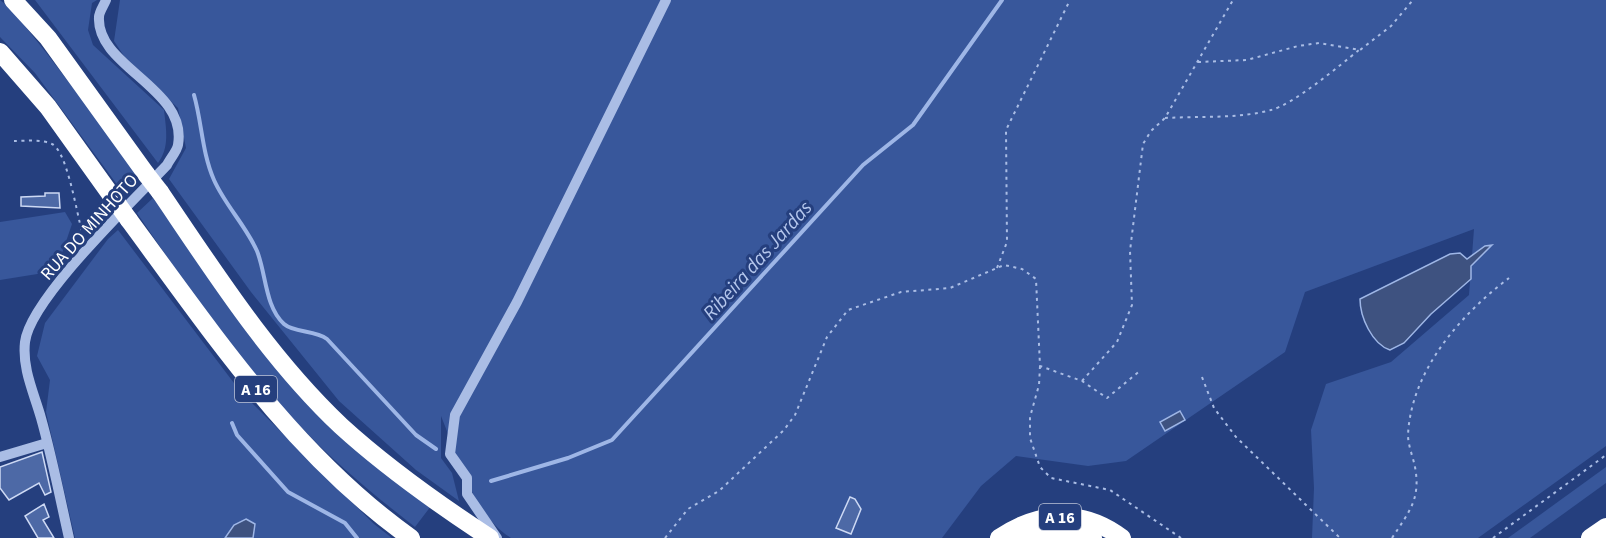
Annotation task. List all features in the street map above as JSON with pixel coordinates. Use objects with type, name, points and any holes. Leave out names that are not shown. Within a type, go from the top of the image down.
[{"type":"highway","name":"A 16","points":[[13,0],[48,38],[160,192],[230,297],[313,397],[371,452],[434,502],[490,538]]},
{"type":"highway","name":"A 16","points":[[0,52],[48,107],[236,365],[277,414],[347,485],[410,537]]},
{"type":"highway","name":"A 16","points":[[999,538],[1019,525],[1043,518],[1067,516],[1089,519],[1122,538]]},
{"type":"highway","points":[[1590,538],[1606,527]]},
{"type":"highway","name":"A 16","points":[[1023,538],[1044,530],[1068,530],[1093,538]]},
{"type":"street","name":"RUA DO MINHOTO","points":[[69,538],[47,443],[27,378],[25,341],[33,322],[76,261],[167,165],[178,146],[177,131],[169,105],[125,64],[105,40],[99,16],[106,0]]},
{"type":"street","points":[[497,538],[467,494],[467,478],[450,454],[455,415],[517,302],[666,0]]},
{"type":"street","points":[[0,457],[47,443]]},
{"type":"path","points":[[997,268],[1007,242],[1006,130],[1070,0]]},
{"type":"path","points":[[1083,381],[1117,342],[1132,305],[1130,251],[1143,144],[1151,131],[1165,118],[1233,0]]},
{"type":"path","points":[[1165,118],[1274,110],[1319,81],[1360,50],[1390,26],[1413,0]]},
{"type":"path","points":[[1198,62],[1247,60],[1298,46],[1319,43],[1360,50]]},
{"type":"path","points":[[14,141],[50,142],[57,147],[68,172],[82,232],[76,261]]},
{"type":"path","points":[[665,538],[688,509],[719,491],[784,430],[795,415],[827,337],[848,310],[901,292],[950,288],[1004,265],[1022,269],[1036,279],[1040,366],[1039,385],[1030,417],[1030,438],[1040,467],[1051,478],[1110,490],[1181,538]]},
{"type":"path","points":[[1392,538],[1412,507],[1419,486],[1408,437],[1414,394],[1455,329],[1482,298],[1509,278]]},
{"type":"path","points":[[1040,366],[1083,381],[1107,398],[1141,370]]},
{"type":"path","points":[[1203,377],[1214,408],[1236,437],[1340,538]]},
{"type":"path","points":[[1493,538],[1606,455]]},
{"type":"shaded area","points":[[0,0],[12,10],[48,55],[141,177],[124,194],[35,73],[0,37]]},
{"type":"shaded area","points":[[35,0],[97,0],[92,3],[88,30],[93,45],[164,110],[166,144],[158,163]]},
{"type":"shaded area","points":[[120,0],[1606,0],[1606,446],[1478,538],[1312,538],[1314,488],[1311,430],[1326,384],[1391,362],[1469,295],[1474,229],[1305,292],[1285,352],[1126,461],[1088,466],[1016,456],[981,486],[942,538],[511,538],[497,528],[476,500],[441,416],[441,458],[452,473],[459,501],[416,470],[339,401],[251,292],[169,179],[186,148],[178,108],[124,56],[114,41]]},
{"type":"shaded area","points":[[153,198],[260,345],[431,506],[415,527],[326,452],[276,400],[233,348],[137,213]]},
{"type":"shaded area","points":[[65,212],[72,224],[56,271],[0,280],[0,222]]},
{"type":"shaded area","points":[[118,230],[240,391],[374,524],[392,538],[75,538],[46,412],[50,380],[37,356],[45,323],[108,239]]},
{"type":"shaded area","points":[[1492,245],[1471,266],[1471,279],[1431,314],[1404,343],[1390,350],[1373,336],[1362,314],[1360,299],[1450,254],[1460,253],[1467,259],[1485,246]]},
{"type":"shaded area","points":[[1180,411],[1185,420],[1165,431],[1160,422]]},
{"type":"shaded area","points":[[1606,467],[1606,483],[1530,538],[1508,538]]},
{"type":"shaded area","points":[[246,519],[255,524],[253,538],[225,538],[234,525]]},
{"type":"building","points":[[45,193],[59,193],[60,208],[21,206],[21,197],[45,196]]},
{"type":"building","points":[[42,452],[51,492],[45,495],[39,483],[9,500],[0,488],[0,467]]},
{"type":"building","points":[[850,497],[855,499],[861,509],[851,534],[836,528]]},
{"type":"building","points":[[44,504],[49,517],[43,520],[54,538],[38,538],[25,516]]},
{"type":"waterway","name":"Ribeira das Jardas","points":[[491,481],[568,458],[612,440],[863,165],[913,125],[1002,0]]},
{"type":"waterway","points":[[194,95],[210,170],[257,251],[269,299],[278,317],[288,327],[317,334],[327,339],[416,435],[436,449]]},
{"type":"waterway","points":[[232,423],[237,435],[288,492],[345,523],[357,538]]}]
